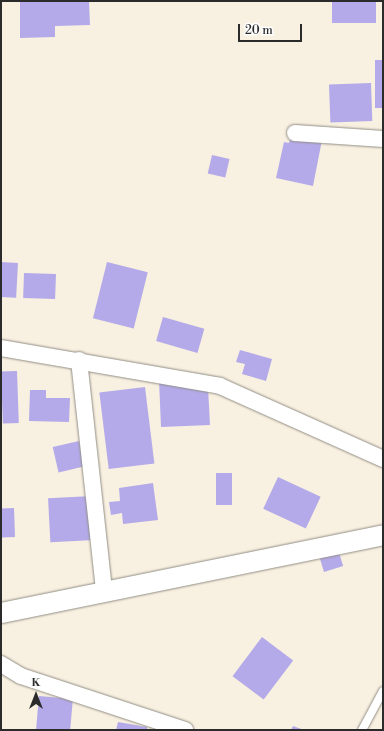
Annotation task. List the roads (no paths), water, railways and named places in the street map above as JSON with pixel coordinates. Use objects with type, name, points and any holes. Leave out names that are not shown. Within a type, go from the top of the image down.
[{"type":"street","points":[[295,133],[383,139]]},
{"type":"street","points":[[1,348],[80,360],[220,386],[383,459]]},
{"type":"street","points":[[80,360],[104,592]]},
{"type":"street","points":[[1,613],[383,535]]},
{"type":"street","points":[[1,664],[28,679],[185,730]]},
{"type":"lane","points":[[362,730],[383,691]]}]
